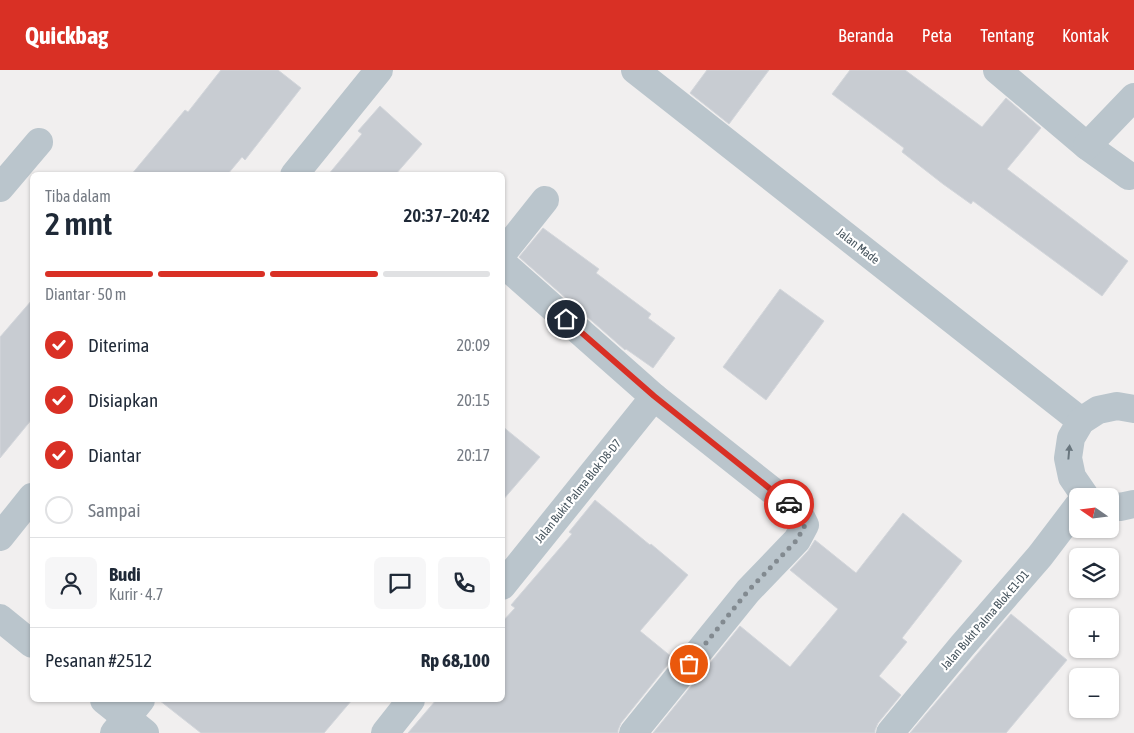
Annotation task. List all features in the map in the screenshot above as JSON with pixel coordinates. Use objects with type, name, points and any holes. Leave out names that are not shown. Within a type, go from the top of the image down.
[{"type":"street","points":[[296,172],[379,70]]},
{"type":"street","name":"Jalan Made","points":[[635,70],[1081,421]]},
{"type":"street","points":[[997,70],[1087,146],[1129,176]]},
{"type":"street","points":[[1087,146],[1134,97]]},
{"type":"street","points":[[0,188],[39,142]]},
{"type":"street","points":[[505,250],[545,200]]},
{"type":"street","points":[[505,267],[654,396],[798,512],[805,525],[797,540],[748,591],[634,733]]},
{"type":"street","name":"Jalan Bukit Palma Blok D8-D7","points":[[505,582],[654,396]]},
{"type":"street","points":[[1080,488],[1072,477],[1068,458],[1071,438],[1081,421],[1098,410],[1117,406],[1134,409]]},
{"type":"street","points":[[0,537],[30,500]]},
{"type":"street","points":[[1119,507],[1134,504]]},
{"type":"street","name":"Jalan Bukit Palma Blok E1-D1","points":[[890,733],[1040,556],[1069,518]]},
{"type":"street","points":[[0,618],[30,642]]},
{"type":"street","points":[[107,702],[131,721]]},
{"type":"street","points":[[385,733],[409,702]]},
{"type":"building","points":[[221,70],[278,70],[301,88],[245,160],[242,157],[230,172],[133,172],[185,110],[188,112]]},
{"type":"building","points":[[707,70],[769,70],[729,124],[690,93]]},
{"type":"building","points":[[850,70],[905,70],[982,127],[1006,98],[1041,128],[1007,169],[1128,261],[1102,296],[973,201],[971,204],[943,184],[902,152],[904,148],[832,94]]},
{"type":"building","points":[[380,106],[422,144],[398,172],[330,172],[362,134],[358,131]]},
{"type":"building","points":[[543,228],[599,269],[596,273],[651,314],[648,318],[675,338],[653,368],[625,350],[519,257]]},
{"type":"building","points":[[780,289],[824,321],[766,400],[723,367]]},
{"type":"building","points":[[30,302],[30,421],[0,458],[0,337]]},
{"type":"building","points":[[505,428],[540,457],[505,498]]},
{"type":"building","points":[[595,500],[688,575],[640,631],[673,658],[621,723],[618,733],[408,733],[434,702],[505,702],[505,619],[515,608],[511,605],[572,534],[569,532]]},
{"type":"building","points":[[903,513],[962,561],[902,638],[907,642],[879,676],[901,695],[878,723],[875,733],[653,733],[740,626],[790,667],[838,609],[790,570],[808,551],[815,540],[856,573]]},
{"type":"building","points":[[1011,614],[1067,660],[1006,733],[910,733]]},
{"type":"building","points":[[162,702],[350,702],[324,733],[201,733]]},
{"type":"way so far","points":[[689,664],[748,591],[797,540],[805,525],[798,512],[789,504]]},
{"type":"route","points":[[566,319],[654,396],[789,504]]}]
